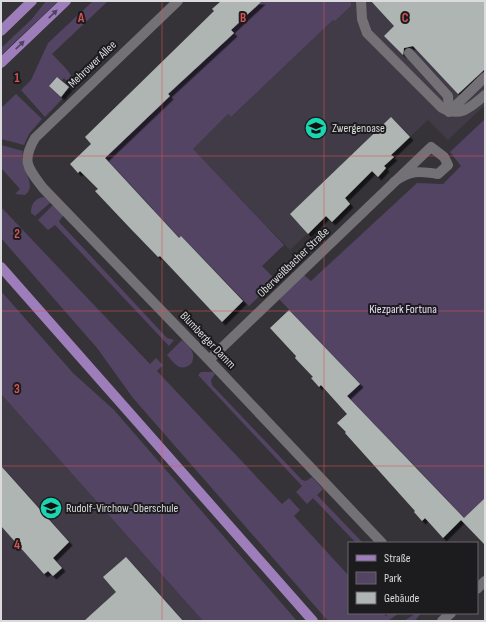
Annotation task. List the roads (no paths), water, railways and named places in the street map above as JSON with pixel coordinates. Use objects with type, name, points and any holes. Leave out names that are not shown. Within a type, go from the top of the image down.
[{"type":"main road","points":[[1,31],[32,1]]},
{"type":"main road","points":[[1,63],[66,1]]},
{"type":"main road","points":[[1,267],[313,621]]},
{"type":"street","name":"Mehrower Allee","points":[[28,150],[35,138],[48,125],[178,1]]},
{"type":"street","points":[[361,1],[362,19],[368,33],[442,108],[448,112],[461,112],[471,107],[485,95]]},
{"type":"street","points":[[409,52],[448,96],[448,112]]},
{"type":"street","points":[[448,112],[485,77]]},
{"type":"street","name":"Oberweißbacher Straße","points":[[209,360],[394,182],[432,147],[444,157],[448,165],[438,174],[413,172],[405,174],[394,182]]},
{"type":"street","name":"Blumberger Damm","points":[[28,150],[27,167],[43,188],[209,360],[381,542]]},
{"type":"place","name":"Zwergenoase","points":[[316,128]]},
{"type":"place","name":"Rudolf-Virchow-Oberschule","points":[[51,508]]},
{"type":"park label","name":"Kiezpark Fortuna","points":[[403,309]]}]
